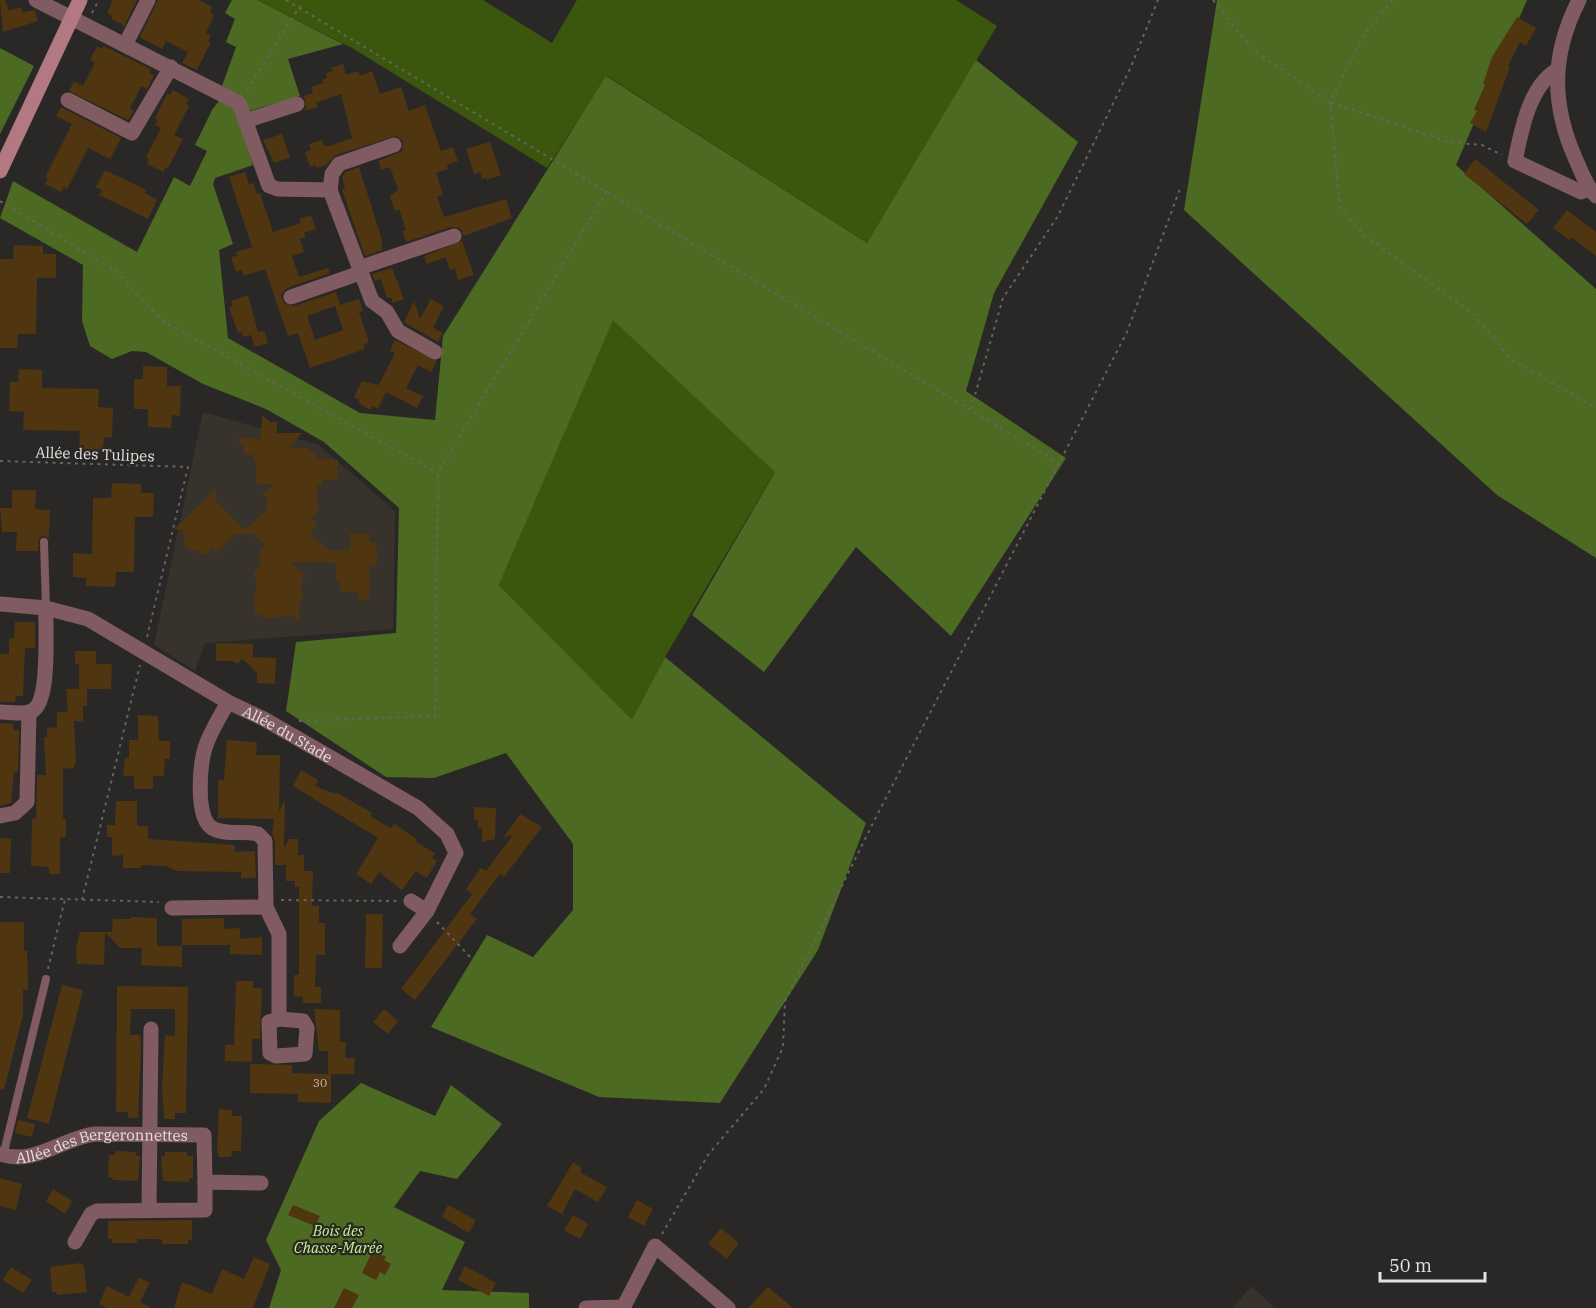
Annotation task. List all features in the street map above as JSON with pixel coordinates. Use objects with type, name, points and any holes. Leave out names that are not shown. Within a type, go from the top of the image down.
[{"type":"street","points":[[36,0],[239,103],[268,186],[278,189],[330,190]]},
{"type":"street","points":[[0,171],[80,0]]},
{"type":"street","points":[[125,45],[148,0]]},
{"type":"street","points":[[1557,70],[1548,75],[1534,94],[1515,161],[1581,192],[1592,192],[1568,143],[1559,107],[1557,70],[1564,33],[1579,0]]},
{"type":"street","points":[[68,100],[132,133],[171,67]]},
{"type":"street","points":[[245,121],[297,104]]},
{"type":"street","points":[[394,144],[339,164],[332,174],[330,190],[372,301],[387,312],[398,331],[435,352]]},
{"type":"street","points":[[291,297],[454,236]]},
{"type":"street","name":"Allée du Stade","points":[[0,604],[46,608],[88,619],[228,702],[264,719],[418,808],[447,834],[456,854],[427,911],[400,946]]},
{"type":"street","points":[[0,712],[35,710],[43,696],[46,608]]},
{"type":"street","points":[[228,702],[205,747],[202,763],[202,809],[212,828],[223,832],[252,832],[262,836],[265,847],[266,903],[279,934],[279,1019]]},
{"type":"street","points":[[0,816],[15,813],[27,802],[29,712]]},
{"type":"street","points":[[411,901],[427,911]]},
{"type":"street","points":[[172,908],[266,903]]},
{"type":"street","points":[[150,1209],[151,1029]]},
{"type":"street","name":"Allée des Bergeronnettes","points":[[2,1155],[27,1157],[42,1154],[80,1136],[204,1135],[205,1182]]},
{"type":"street","points":[[75,1242],[91,1214],[97,1211],[206,1210],[205,1182],[261,1183]]},
{"type":"street","points":[[586,1308],[624,1308],[655,1246],[728,1308]]},
{"type":"lane","points":[[44,542],[46,608]]},
{"type":"lane","name":"Allée des Bergeronnettes","points":[[2,1155],[46,979]]},
{"type":"path","points":[[286,0],[300,6],[1059,463]]},
{"type":"path","points":[[971,409],[1003,298],[1058,216],[1130,69],[1158,0]]},
{"type":"path","points":[[1213,0],[1253,50],[1330,102],[1448,142],[1482,145],[1515,161]]},
{"type":"path","points":[[1392,0],[1363,36],[1330,102],[1340,207],[1358,228],[1475,315],[1509,358],[1596,408]]},
{"type":"path","points":[[239,103],[300,6]]},
{"type":"path","points":[[655,1246],[708,1155],[764,1089],[783,1047],[786,1001],[873,823],[1127,332],[1181,186]]},
{"type":"path","points":[[295,721],[435,716],[438,473],[607,191]]},
{"type":"path","points":[[0,201],[116,271],[164,322],[438,473]]},
{"type":"path","name":"Allée des Tulipes","points":[[0,461],[188,467],[144,651]]},
{"type":"path","points":[[82,900],[144,651]]},
{"type":"path","points":[[0,897],[159,902],[172,908]]},
{"type":"path","points":[[46,979],[65,899]]},
{"type":"path","points":[[266,903],[411,901]]},
{"type":"path","points":[[427,911],[472,959]]},
{"type":"shaded area","points":[[203,412],[319,445],[395,511],[393,629],[205,643],[195,671],[154,645]]},
{"type":"shaded area","points":[[1251,1286],[1275,1308],[1233,1308]]},
{"type":"green space","points":[[232,0],[257,0],[343,44],[288,59],[300,96],[249,111],[222,86],[236,47],[226,42],[235,19],[225,13]]},
{"type":"green space","points":[[257,0],[483,0],[552,43],[577,0],[956,0],[997,26],[867,243],[607,76],[547,168],[352,48]]},
{"type":"green space","points":[[1217,0],[1527,0],[1456,165],[1596,289],[1596,558],[1497,495],[1184,210]]},
{"type":"green space","points":[[0,48],[34,66],[0,134]]},
{"type":"green space","points":[[976,60],[1078,142],[994,293],[966,391],[1066,458],[951,636],[856,547],[764,672],[692,615],[775,472],[613,320],[499,585],[632,720],[665,657],[866,823],[818,950],[720,1103],[599,1097],[431,1027],[487,935],[533,957],[573,910],[573,844],[506,753],[434,778],[386,777],[286,711],[296,642],[396,633],[399,508],[324,442],[266,409],[203,384],[146,352],[132,351],[112,359],[90,346],[82,321],[83,265],[0,218],[13,181],[137,252],[174,177],[190,186],[207,151],[195,145],[212,110],[221,98],[235,108],[253,165],[215,178],[213,184],[233,244],[219,250],[228,338],[360,413],[435,420],[443,336],[606,76],[867,243]]},
{"type":"green space","points":[[613,319],[776,470],[665,657],[632,721],[499,585]]},
{"type":"green space","name":"Bois des Chasse-Marée","points":[[361,1083],[435,1116],[451,1085],[502,1124],[457,1179],[420,1171],[394,1207],[465,1242],[442,1290],[529,1293],[529,1308],[269,1308],[281,1270],[266,1240],[319,1121]]},
{"type":"building","points":[[0,0],[5,0],[9,11],[21,7],[23,12],[35,10],[38,21],[3,32]]},
{"type":"building","points":[[113,0],[137,0],[123,28],[122,24],[111,19],[112,16],[107,13]]},
{"type":"building","points":[[158,0],[199,0],[212,7],[210,12],[214,15],[206,33],[211,35],[208,41],[211,42],[197,70],[182,63],[188,52],[166,41],[162,49],[140,37]]},
{"type":"building","points":[[1517,17],[1536,28],[1526,46],[1520,42],[1508,66],[1510,67],[1486,132],[1470,123],[1477,111],[1474,110],[1485,85],[1483,84],[1492,57]]},
{"type":"building","points":[[97,46],[102,49],[103,46],[151,69],[149,73],[154,75],[147,89],[141,86],[130,109],[134,111],[128,120],[69,91],[74,81],[83,86],[95,63],[90,60]]},
{"type":"building","points":[[343,64],[346,75],[358,71],[360,76],[372,71],[380,94],[401,87],[409,111],[425,105],[441,151],[453,147],[458,161],[447,165],[448,169],[436,173],[443,195],[437,196],[444,217],[506,199],[512,218],[464,236],[460,228],[451,227],[406,242],[402,231],[406,230],[399,209],[395,211],[390,196],[398,190],[390,167],[381,170],[378,161],[402,151],[403,141],[396,136],[336,155],[326,165],[317,168],[315,165],[310,167],[305,152],[311,150],[309,144],[322,140],[324,146],[330,146],[352,138],[341,94],[316,103],[318,107],[305,111],[306,102],[303,96],[313,93],[311,87],[323,83],[322,80],[327,78],[326,73],[333,71],[331,68]]},
{"type":"building","points":[[173,90],[189,99],[186,104],[189,106],[174,135],[183,139],[168,168],[166,167],[163,172],[147,164],[149,159],[146,157],[161,128],[155,125],[158,120],[155,118],[167,94],[170,95]]},
{"type":"building","points":[[61,107],[121,138],[110,159],[88,148],[67,189],[64,187],[61,192],[45,184],[48,178],[45,177],[72,124],[56,116]]},
{"type":"building","points":[[282,134],[290,158],[274,163],[263,140]]},
{"type":"building","points":[[490,142],[501,175],[486,180],[486,178],[482,179],[480,172],[474,174],[466,149]]},
{"type":"building","points":[[1475,159],[1539,210],[1527,224],[1464,174]]},
{"type":"building","points":[[359,167],[383,243],[381,244],[383,250],[365,256],[342,190],[345,188],[342,177],[345,172]]},
{"type":"building","points":[[105,170],[146,190],[145,193],[157,200],[148,219],[99,195],[102,190],[96,187]]},
{"type":"building","points":[[245,172],[249,184],[253,183],[257,194],[260,193],[273,232],[301,223],[299,219],[311,215],[316,229],[304,233],[306,237],[300,239],[304,252],[292,256],[299,277],[328,268],[330,273],[287,288],[281,296],[284,304],[294,306],[336,292],[340,305],[359,299],[363,311],[359,312],[369,342],[364,344],[365,349],[310,368],[298,333],[288,336],[265,269],[244,276],[242,270],[236,272],[231,257],[237,256],[236,252],[252,247],[229,177]],"holes":[[[335,306],[343,330],[315,340],[307,316]]]},
{"type":"building","points":[[1567,210],[1596,232],[1596,256],[1571,237],[1569,240],[1553,228]]},
{"type":"building","points":[[462,241],[474,275],[458,280],[455,268],[450,270],[446,257],[427,264],[424,256]]},
{"type":"building","points":[[14,245],[43,246],[43,254],[56,254],[56,278],[37,278],[36,334],[18,334],[17,348],[0,348],[0,259],[13,259]]},
{"type":"building","points":[[392,268],[404,299],[393,303],[391,297],[387,298],[381,279],[375,281],[372,274]]},
{"type":"building","points":[[248,295],[258,332],[264,331],[268,343],[255,347],[251,335],[243,337],[241,332],[238,333],[229,307],[233,306],[231,301]]},
{"type":"building","points":[[431,299],[444,306],[433,328],[443,333],[438,342],[404,322],[414,301],[420,319]]},
{"type":"building","points":[[395,340],[437,361],[431,372],[418,365],[406,388],[423,396],[417,408],[386,392],[378,409],[372,406],[371,410],[358,403],[360,400],[354,397],[362,381],[379,385],[395,353],[390,351]]},
{"type":"building","points":[[143,366],[167,367],[167,386],[181,386],[180,416],[172,415],[171,428],[148,427],[148,409],[134,409],[134,379],[143,379]]},
{"type":"building","points":[[19,369],[42,370],[42,388],[99,389],[98,407],[113,408],[112,438],[104,437],[103,450],[79,449],[80,431],[23,430],[24,412],[9,411],[10,382],[18,382]]},
{"type":"building","points":[[262,415],[270,422],[277,422],[277,433],[302,433],[289,447],[308,448],[319,459],[338,460],[337,480],[323,479],[322,486],[317,485],[317,507],[320,510],[311,519],[317,525],[310,533],[328,550],[350,551],[350,533],[369,534],[369,542],[376,543],[377,565],[370,565],[369,600],[358,600],[358,592],[340,592],[341,581],[336,581],[336,563],[291,562],[305,576],[301,579],[301,593],[304,597],[300,601],[299,624],[292,615],[266,619],[262,615],[255,615],[255,601],[252,596],[256,593],[256,578],[253,574],[262,565],[257,560],[261,556],[257,553],[265,545],[253,534],[236,534],[216,553],[212,548],[203,556],[184,545],[184,531],[174,529],[216,489],[216,501],[245,530],[267,509],[267,499],[263,494],[273,485],[256,483],[256,462],[253,462],[253,455],[244,454],[244,446],[236,438],[261,439]]},
{"type":"building","points":[[112,483],[141,484],[141,493],[154,493],[153,517],[135,517],[134,572],[116,572],[115,587],[86,586],[86,578],[73,577],[73,553],[92,554],[93,498],[111,498]]},
{"type":"building","points":[[12,490],[36,490],[35,509],[50,510],[49,538],[43,536],[39,538],[38,551],[16,551],[17,532],[2,532],[0,508],[12,508]]},
{"type":"building","points":[[15,622],[35,622],[35,648],[25,648],[23,696],[16,696],[15,702],[0,702],[0,654],[9,654],[9,638],[14,638]]},
{"type":"building","points":[[216,643],[253,644],[253,657],[276,658],[275,684],[257,683],[257,673],[243,659],[237,664],[233,661],[216,661]]},
{"type":"building","points":[[75,651],[96,651],[96,664],[112,664],[111,689],[79,689],[79,664],[75,664]]},
{"type":"building","points":[[66,689],[87,689],[87,706],[83,706],[83,722],[74,721],[76,761],[73,769],[63,768],[63,819],[66,819],[66,837],[60,837],[60,874],[49,874],[49,867],[31,866],[32,819],[36,819],[37,775],[46,775],[44,737],[47,737],[47,728],[57,727],[57,712],[68,712]]},
{"type":"building","points":[[138,715],[158,716],[159,741],[170,741],[170,759],[165,759],[164,776],[153,776],[153,789],[134,789],[134,776],[123,776],[125,758],[129,758],[129,740],[138,740]]},
{"type":"building","points":[[0,723],[13,724],[13,730],[19,730],[18,772],[14,772],[11,803],[0,806]]},
{"type":"building","points":[[227,740],[257,742],[256,755],[280,755],[279,811],[285,800],[284,848],[289,839],[298,839],[298,855],[304,855],[304,871],[313,871],[312,906],[319,906],[319,923],[325,923],[325,955],[316,955],[315,987],[321,987],[321,1003],[303,1003],[303,997],[294,996],[294,975],[299,975],[299,887],[295,887],[295,881],[286,881],[286,865],[275,865],[275,841],[272,834],[274,819],[218,818],[218,780],[224,780]]},
{"type":"building","points":[[301,770],[318,780],[315,786],[335,794],[336,792],[372,813],[370,816],[391,828],[394,824],[417,839],[416,842],[435,853],[432,858],[437,861],[427,878],[416,871],[402,890],[379,872],[371,884],[356,874],[378,838],[293,786]]},
{"type":"building","points":[[116,801],[137,801],[137,826],[148,826],[148,839],[235,845],[235,852],[255,851],[256,878],[241,878],[241,872],[177,871],[166,866],[141,865],[141,868],[123,868],[123,855],[112,856],[112,837],[107,837],[107,825],[115,825]]},
{"type":"building","points":[[474,807],[496,808],[495,839],[482,842],[482,828],[478,828],[478,820],[474,819]]},
{"type":"building","points":[[520,814],[542,827],[504,877],[500,874],[470,914],[477,919],[415,1000],[401,989],[472,894],[466,889],[481,868],[486,871],[513,835],[504,837]]},
{"type":"building","points":[[0,838],[11,839],[10,873],[0,873]]},
{"type":"building","points":[[366,914],[383,914],[382,968],[365,968]]},
{"type":"building","points":[[131,917],[157,918],[157,946],[182,946],[182,967],[141,965],[142,948],[120,948],[105,932],[112,932],[113,919],[131,919]]},
{"type":"building","points":[[224,918],[224,929],[240,928],[240,939],[262,937],[262,955],[230,954],[230,945],[182,945],[182,919]]},
{"type":"building","points":[[0,922],[24,922],[24,951],[27,951],[28,979],[28,990],[23,990],[23,1015],[4,1090],[0,1089]]},
{"type":"building","points":[[80,932],[105,932],[104,965],[77,964],[76,947]]},
{"type":"building","points":[[236,981],[253,981],[253,988],[262,988],[260,1039],[252,1039],[252,1062],[225,1061],[225,1045],[234,1045]]},
{"type":"building","points":[[62,985],[83,990],[49,1124],[27,1118]]},
{"type":"building","points":[[117,986],[188,987],[186,1113],[175,1113],[175,1119],[164,1119],[162,1088],[165,1035],[175,1036],[175,1009],[131,1009],[130,1035],[140,1035],[141,1047],[138,1118],[128,1118],[128,1112],[116,1112]]},
{"type":"building","points":[[314,1009],[340,1010],[340,1042],[346,1042],[345,1058],[355,1058],[354,1074],[331,1074],[331,1103],[298,1102],[298,1094],[250,1093],[250,1064],[292,1065],[292,1073],[328,1074],[328,1051],[319,1051]]},
{"type":"building","points":[[384,1009],[398,1021],[388,1034],[373,1022]]},
{"type":"building","points":[[219,1109],[232,1110],[232,1116],[242,1116],[241,1151],[232,1151],[231,1157],[219,1157],[217,1151]]},
{"type":"building","points":[[18,1120],[35,1124],[32,1137],[15,1133]]},
{"type":"building","points":[[115,1151],[136,1152],[136,1156],[140,1156],[138,1181],[112,1180],[113,1177],[108,1177],[109,1155],[115,1155]]},
{"type":"building","points":[[165,1152],[187,1152],[187,1156],[193,1156],[193,1178],[189,1178],[189,1182],[163,1181],[161,1156],[165,1156]]},
{"type":"building","points":[[573,1162],[582,1168],[580,1172],[607,1187],[598,1202],[575,1189],[562,1214],[547,1206]]},
{"type":"building","points":[[0,1178],[22,1184],[16,1210],[0,1206]]},
{"type":"building","points":[[53,1189],[72,1201],[65,1214],[46,1201]]},
{"type":"building","points":[[637,1200],[653,1209],[644,1226],[628,1217]]},
{"type":"building","points":[[293,1205],[320,1216],[315,1226],[288,1215]]},
{"type":"building","points":[[448,1205],[476,1220],[469,1233],[442,1217]]},
{"type":"building","points":[[573,1215],[588,1224],[580,1239],[564,1230]]},
{"type":"building","points":[[192,1220],[192,1240],[188,1240],[188,1244],[162,1244],[162,1240],[158,1239],[137,1239],[137,1243],[112,1243],[112,1239],[108,1239],[108,1221]]},
{"type":"building","points":[[721,1228],[739,1243],[727,1259],[708,1244]]},
{"type":"building","points":[[373,1250],[386,1257],[384,1260],[391,1264],[385,1275],[380,1272],[376,1280],[362,1273]]},
{"type":"building","points":[[254,1257],[270,1264],[253,1308],[174,1308],[182,1282],[212,1294],[222,1269],[244,1279]]},
{"type":"building","points":[[81,1263],[84,1267],[87,1292],[57,1295],[57,1292],[52,1292],[50,1267]]},
{"type":"building","points":[[465,1266],[496,1283],[489,1296],[458,1280]]},
{"type":"building","points":[[11,1267],[32,1280],[23,1293],[3,1280]]},
{"type":"building","points":[[139,1277],[150,1283],[140,1302],[151,1308],[107,1308],[99,1304],[107,1286],[129,1297]]},
{"type":"building","points":[[768,1287],[793,1308],[748,1308]]},
{"type":"building","points":[[344,1288],[359,1295],[352,1308],[334,1308]]}]
